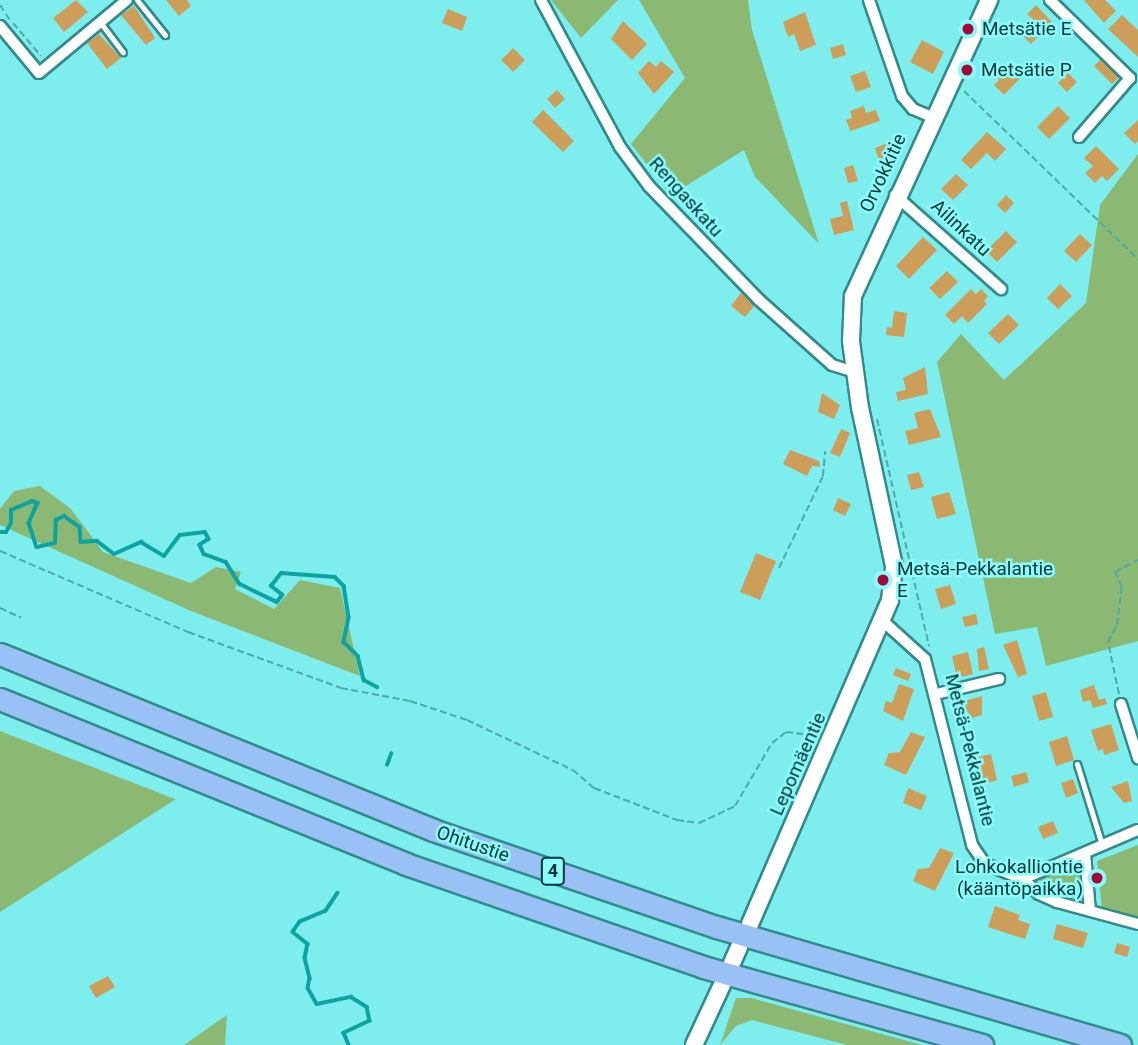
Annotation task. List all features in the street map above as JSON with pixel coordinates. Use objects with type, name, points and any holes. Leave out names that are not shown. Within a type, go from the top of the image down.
[{"type":"highway","name":"Ohitustie","points":[[0,654],[433,830],[718,927],[1121,1045]]},
{"type":"highway","name":"4","points":[[0,699],[406,864],[703,967],[982,1045]]},
{"type":"street","points":[[0,26],[39,73],[127,0]]},
{"type":"street","name":"Rengaskatu","points":[[541,0],[620,147],[649,186],[758,299],[832,365],[856,372]]},
{"type":"street","points":[[869,0],[902,96],[913,109],[932,117]]},
{"type":"street","name":"Orvokkitie","points":[[856,372],[853,296],[895,195],[989,0]]},
{"type":"street","points":[[1050,0],[1130,78],[1079,137]]},
{"type":"street","name":"Ailinkatu","points":[[895,195],[1001,289]]},
{"type":"street","points":[[856,372],[894,566],[884,621]]},
{"type":"street","name":"Metsä-Pekkalantie","points":[[884,621],[925,659],[972,845],[985,864],[1023,879],[1039,894],[1138,924]]},
{"type":"street","name":"Lepomäentie","points":[[750,924],[884,621]]},
{"type":"street","points":[[936,694],[999,679]]},
{"type":"street","points":[[1121,704],[1138,758]]},
{"type":"street","points":[[1023,879],[1138,830]]},
{"type":"street","points":[[1085,853],[1090,911]]},
{"type":"street","points":[[694,1045],[722,985]]},
{"type":"lane","points":[[137,0],[165,35]]},
{"type":"lane","points":[[100,22],[124,52]]},
{"type":"lane","points":[[1077,764],[1102,845]]},
{"type":"path","points":[[0,5],[48,64]]},
{"type":"path","points":[[955,97],[960,88],[1138,259]]},
{"type":"path","points":[[874,407],[931,656],[919,642]]},
{"type":"path","points":[[779,568],[823,476],[825,451]]},
{"type":"path","points":[[0,551],[188,632],[341,688],[410,701],[467,720],[530,746],[573,770],[594,788],[677,820],[699,823],[735,806],[772,743],[786,732],[802,731],[831,740]]},
{"type":"path","points":[[905,566],[908,554]]},
{"type":"path","points":[[1121,704],[1108,642],[1116,625],[1122,587],[1115,572],[1138,561]]},
{"type":"path","points":[[0,608],[21,618]]},
{"type":"green space","points":[[551,0],[618,0],[581,38]]},
{"type":"green space","points":[[639,0],[748,0],[752,30],[819,244],[755,177],[744,150],[671,195],[631,144],[685,78]]},
{"type":"green space","points":[[1138,154],[1138,641],[1046,666],[1037,627],[995,634],[937,362],[961,334],[1004,380],[1086,303],[1100,205]]},
{"type":"green space","points":[[40,486],[71,509],[103,552],[191,583],[216,567],[241,572],[235,589],[274,609],[300,580],[340,588],[360,676],[191,611],[0,525],[0,509],[14,491]]},
{"type":"green space","points":[[0,731],[175,799],[176,799],[0,912]]},
{"type":"green space","points":[[1138,845],[1138,918],[1102,909],[1097,861]]},
{"type":"green space","points":[[1075,867],[1082,872],[1083,894],[1079,900],[1043,890],[1040,879]]},
{"type":"green space","points":[[736,998],[751,998],[922,1045],[847,1045],[752,1020],[736,1026],[720,1045]]},
{"type":"green space","points":[[227,1015],[225,1045],[184,1045]]},
{"type":"building","points":[[76,0],[88,12],[64,32],[53,18]]},
{"type":"building","points":[[166,0],[187,0],[191,6],[179,16]]},
{"type":"building","points":[[1084,0],[1105,0],[1116,11],[1104,23]]},
{"type":"building","points":[[1036,5],[1052,22],[1031,44],[1020,33],[1033,19],[1027,14]]},
{"type":"building","points":[[134,6],[155,38],[146,45],[121,15]]},
{"type":"building","points":[[448,9],[467,17],[462,31],[442,23]]},
{"type":"building","points":[[805,12],[816,45],[800,51],[794,34],[788,37],[783,22]]},
{"type":"building","points":[[1122,15],[1138,30],[1138,57],[1108,29]]},
{"type":"building","points":[[623,21],[647,44],[632,60],[611,39]]},
{"type":"building","points":[[99,34],[121,58],[107,69],[87,43]]},
{"type":"building","points":[[922,40],[944,52],[933,74],[910,62]]},
{"type":"building","points":[[843,44],[846,55],[833,59],[830,48]]},
{"type":"building","points":[[513,48],[525,60],[513,72],[501,60]]},
{"type":"building","points":[[1102,58],[1120,76],[1112,84],[1094,66]]},
{"type":"building","points":[[649,61],[656,67],[661,61],[674,72],[654,94],[638,73]]},
{"type":"building","points":[[1004,64],[1009,69],[1014,64],[1024,74],[1004,95],[994,85],[999,80],[994,75]]},
{"type":"building","points":[[865,71],[871,87],[856,92],[850,76]]},
{"type":"building","points":[[1068,73],[1077,82],[1067,92],[1058,83]]},
{"type":"building","points":[[557,90],[565,99],[555,108],[547,99]]},
{"type":"building","points":[[864,106],[866,113],[876,110],[880,121],[850,131],[846,120],[852,118],[850,111]]},
{"type":"building","points":[[1058,106],[1070,118],[1049,139],[1037,127]]},
{"type":"building","points":[[543,110],[574,141],[563,152],[532,122]]},
{"type":"building","points":[[1138,120],[1138,141],[1135,144],[1124,133]]},
{"type":"building","points":[[987,132],[1006,149],[995,161],[987,153],[971,169],[961,160]]},
{"type":"building","points":[[890,142],[896,159],[880,164],[875,148]]},
{"type":"building","points":[[1096,146],[1119,169],[1107,181],[1102,176],[1095,183],[1085,173],[1093,166],[1084,158]]},
{"type":"building","points":[[853,165],[858,181],[848,183],[844,168]]},
{"type":"building","points":[[956,174],[968,185],[953,200],[941,189]]},
{"type":"building","points":[[1006,195],[1014,203],[1005,213],[997,205]]},
{"type":"building","points":[[847,201],[854,230],[834,235],[830,219],[843,216],[840,203]]},
{"type":"building","points":[[1006,231],[1017,242],[997,262],[986,251]]},
{"type":"building","points":[[1080,234],[1092,245],[1076,262],[1064,251]]},
{"type":"building","points":[[923,237],[937,250],[909,279],[896,266]]},
{"type":"building","points":[[947,271],[958,282],[940,299],[929,288]]},
{"type":"building","points":[[1060,284],[1072,296],[1058,309],[1047,298]]},
{"type":"building","points":[[971,289],[976,294],[981,289],[988,296],[984,301],[987,304],[968,323],[962,316],[954,324],[945,315]]},
{"type":"building","points":[[741,293],[755,305],[745,317],[731,306]]},
{"type":"building","points":[[894,311],[907,313],[904,337],[886,335],[887,327],[892,328]]},
{"type":"building","points":[[1008,314],[1019,325],[999,344],[988,333]]},
{"type":"building","points":[[925,367],[928,394],[898,401],[896,392],[906,390],[903,378]]},
{"type":"building","points":[[822,393],[840,405],[834,419],[818,412]]},
{"type":"building","points":[[930,409],[941,437],[909,445],[905,431],[918,428],[914,413]]},
{"type":"building","points":[[841,429],[850,433],[840,457],[830,453]]},
{"type":"building","points":[[790,450],[819,461],[820,467],[812,466],[807,476],[783,464]]},
{"type":"building","points":[[919,472],[924,487],[911,490],[907,475]]},
{"type":"building","points":[[949,492],[956,514],[937,519],[931,497]]},
{"type":"building","points":[[838,498],[851,504],[845,516],[833,510]]},
{"type":"building","points":[[756,553],[776,561],[760,600],[740,592]]},
{"type":"building","points":[[950,585],[956,604],[941,609],[935,589]]},
{"type":"building","points":[[976,614],[978,624],[965,627],[962,617]]},
{"type":"building","points":[[1017,640],[1027,674],[1018,677],[1003,645]]},
{"type":"building","points":[[984,647],[989,669],[979,671],[977,649]]},
{"type":"building","points":[[968,652],[973,674],[957,678],[952,656]]},
{"type":"building","points":[[896,668],[911,674],[908,681],[893,675]]},
{"type":"building","points":[[899,684],[914,689],[903,721],[883,711],[886,701],[892,703]]},
{"type":"building","points":[[1094,685],[1099,700],[1105,698],[1107,704],[1093,708],[1090,700],[1083,702],[1080,690]]},
{"type":"building","points":[[1046,692],[1053,717],[1039,721],[1032,696]]},
{"type":"building","points":[[982,696],[982,715],[972,718],[961,702]]},
{"type":"building","points":[[1111,724],[1119,750],[1104,755],[1103,749],[1098,751],[1091,730]]},
{"type":"building","points":[[911,732],[925,737],[906,775],[884,765],[889,753],[900,752]]},
{"type":"building","points":[[1067,736],[1074,760],[1056,766],[1049,742]]},
{"type":"building","points":[[991,754],[997,780],[981,785],[974,758]]},
{"type":"building","points":[[1026,772],[1029,782],[1014,787],[1011,776]]},
{"type":"building","points":[[1073,779],[1078,793],[1066,798],[1061,783]]},
{"type":"building","points":[[1128,781],[1132,801],[1124,803],[1111,787]]},
{"type":"building","points":[[908,788],[927,796],[921,810],[903,803]]},
{"type":"building","points":[[1053,821],[1058,833],[1043,839],[1038,827]]},
{"type":"building","points":[[940,848],[954,853],[935,891],[913,881],[918,869],[929,868]]},
{"type":"building","points":[[995,906],[1020,915],[1018,920],[1030,924],[1025,939],[988,927]]},
{"type":"building","points":[[1057,924],[1088,933],[1083,948],[1053,939]]},
{"type":"building","points":[[1117,943],[1130,947],[1127,957],[1114,953]]},
{"type":"building","points":[[108,976],[115,987],[96,998],[89,986]]},
{"type":"waterway","points":[[0,532],[6,532],[11,523],[11,510],[32,501],[38,503],[29,523],[37,547],[55,543],[56,520],[64,516],[80,527],[81,542],[97,541],[114,554],[141,542],[164,556],[180,535],[205,532],[209,539],[200,545],[204,554],[226,562],[240,584],[277,602],[282,595],[271,586],[281,573],[335,577],[344,586],[349,618],[344,642],[358,656],[364,680],[377,687]]},
{"type":"waterway","points":[[387,765],[391,754]]},
{"type":"waterway","points":[[338,893],[326,911],[300,922],[293,932],[308,944],[305,958],[310,978],[308,988],[317,1004],[351,997],[367,1007],[370,1021],[344,1033],[349,1045]]},
{"type":"place","name":"Metsätie E","points":[[968,29]]},
{"type":"place","name":"Metsätie P","points":[[967,70]]},
{"type":"place","name":"Metsä-Pekkalantie E","points":[[883,580]]},
{"type":"place","name":"Lohkokalliontie (kääntöpaikka)","points":[[1097,878]]}]
